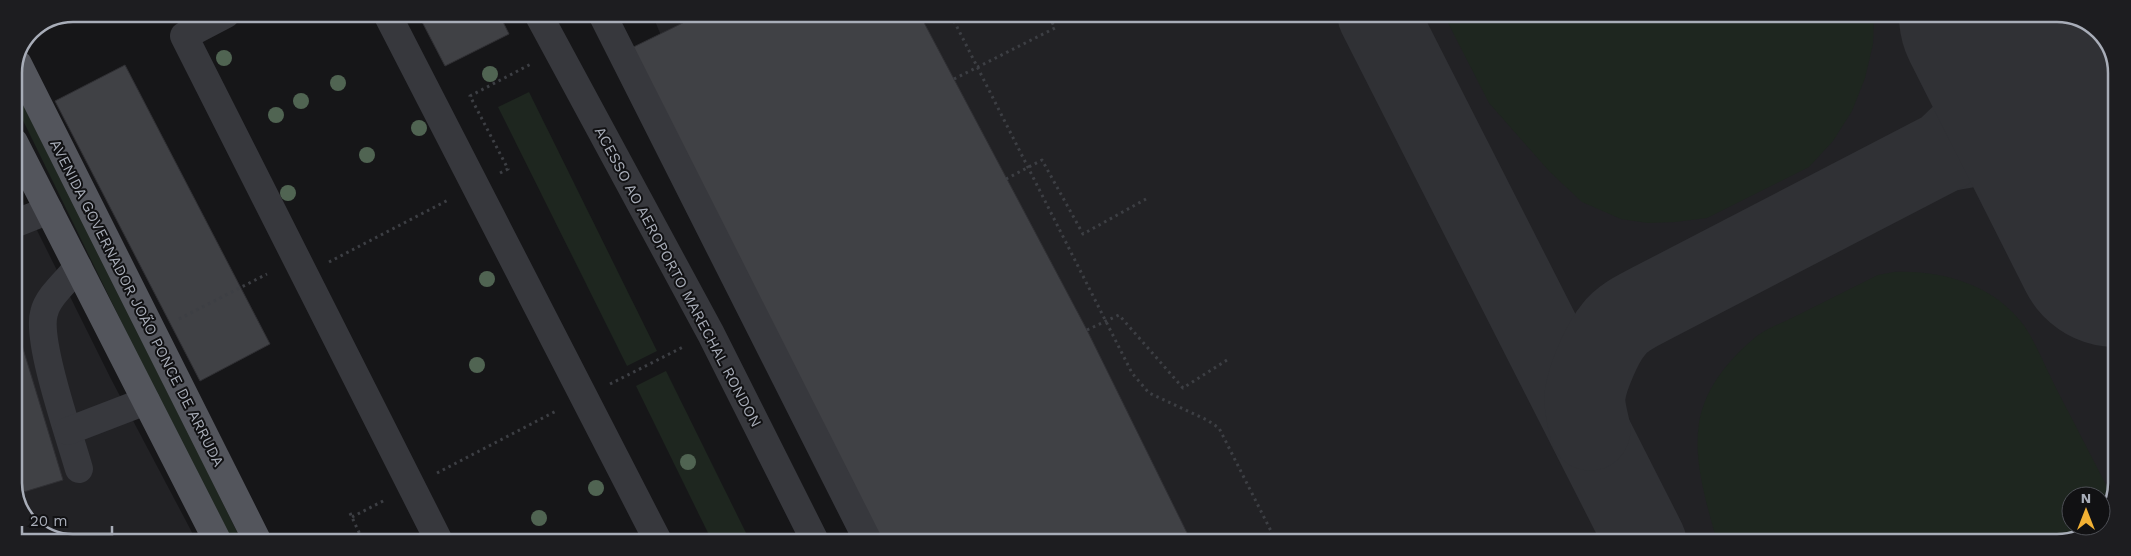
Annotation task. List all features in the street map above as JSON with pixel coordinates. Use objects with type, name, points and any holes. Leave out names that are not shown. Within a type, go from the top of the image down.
[{"type":"main road","name":"AVENIDA GOVERNADOR JOÃO PONCE DE ARRUDA","points":[[22,72],[255,534]]},
{"type":"main road","points":[[22,158],[214,534]]},
{"type":"lane","points":[[211,22],[184,36],[435,534]]},
{"type":"lane","points":[[391,22],[654,534]]},
{"type":"lane","name":"ACESSO AO AEROPORTO MARECHAL RONDON","points":[[542,22],[711,334],[811,534]]},
{"type":"lane","points":[[606,22],[864,534]]},
{"type":"lane","points":[[22,221],[49,210]]},
{"type":"lane","points":[[78,267],[50,300],[44,312],[42,326],[46,351],[79,469]]},
{"type":"lane","points":[[68,432],[146,401]]},
{"type":"path","points":[[955,22],[1132,373],[1142,387],[1157,398],[1207,420],[1219,428],[1272,534]]},
{"type":"path","points":[[954,79],[1055,28],[1052,22]]},
{"type":"path","points":[[1006,179],[1042,160],[1083,234],[1146,199]]},
{"type":"path","points":[[152,333],[267,274]]},
{"type":"path","points":[[1087,330],[1119,315],[1183,388],[1227,360]]},
{"type":"path","points":[[352,518],[584,397],[711,334]]},
{"type":"path","points":[[350,512],[360,534]]},
{"type":"shaded area","points":[[655,22],[2057,22],[2077,26],[2096,40],[2105,54],[2108,64],[2108,486],[2061,486],[2061,534],[869,534]]},
{"type":"shaded area","points":[[1448,22],[1874,22],[1873,44],[1865,78],[1852,111],[1833,141],[1809,167],[1707,218],[1648,223],[1621,219],[1582,202],[1549,171],[1489,103]]},
{"type":"shaded area","points":[[22,92],[238,534],[225,534],[22,119]]},
{"type":"shaded area","points":[[529,92],[657,351],[627,366],[498,107]]},
{"type":"shaded area","points":[[22,201],[111,379],[193,534],[64,533],[48,527],[40,521],[26,502],[23,486]]},
{"type":"shaded area","points":[[1894,272],[1912,272],[1949,277],[1983,291],[1999,300],[2013,312],[2025,327],[2107,486],[2061,486],[2061,534],[1715,534],[1699,468],[1698,438],[1702,410],[1713,385],[1737,354],[1765,330],[1878,275]]},
{"type":"shaded area","points":[[666,371],[747,534],[709,534],[636,386]]},
{"type":"building","points":[[422,22],[503,22],[509,34],[445,66]]},
{"type":"building","points":[[685,22],[924,22],[1087,330],[1188,534],[868,534],[611,58]]},
{"type":"building","points":[[125,65],[270,344],[200,381],[55,101]]},
{"type":"building","points":[[23,347],[63,480],[24,492]]},
{"type":"taxiway","points":[[1382,22],[1642,534]]},
{"type":"taxiway","points":[[1590,430],[1586,413],[1586,389],[1596,361],[1609,335],[1622,321],[1642,308],[1945,151],[1975,122],[1994,85],[1995,22]]},
{"type":"taxiway","points":[[1945,151],[1976,146],[2005,149],[2059,169],[2085,182]]},
{"type":"runway","points":[[2003,22],[2108,230]]}]
